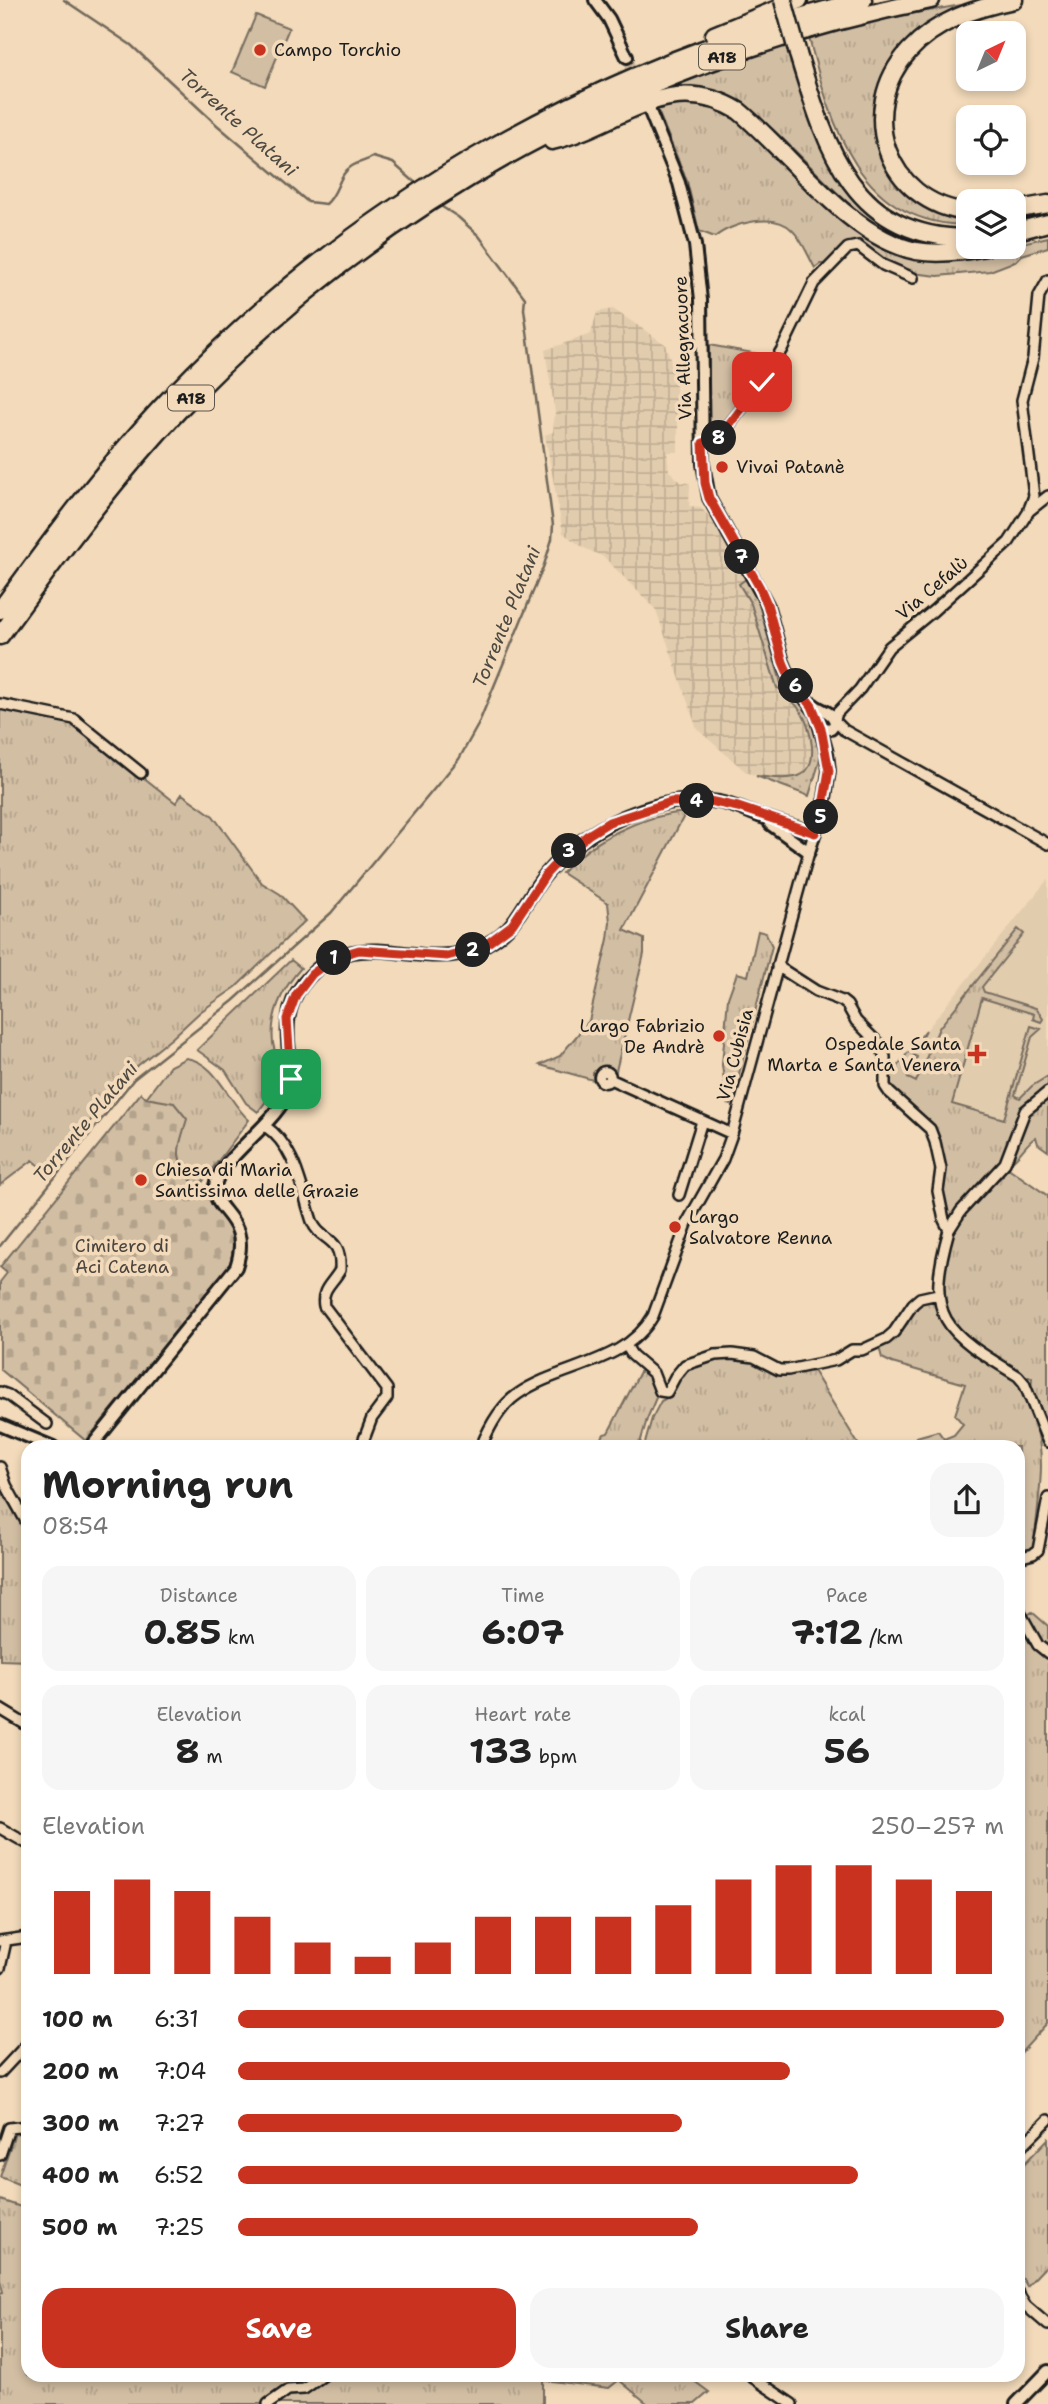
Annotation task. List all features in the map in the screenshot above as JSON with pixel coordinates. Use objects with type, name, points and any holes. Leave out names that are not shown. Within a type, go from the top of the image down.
[{"type":"highway","points":[[783,0],[835,135],[853,170],[868,190],[906,219],[939,228],[956,229]]},
{"type":"highway","points":[[793,0],[816,113],[845,175],[861,196],[885,216],[911,231],[956,238]]},
{"type":"highway","points":[[579,101],[605,83],[741,22],[799,0]]},
{"type":"highway","name":"A18","points":[[0,610],[102,474],[190,377],[285,290],[349,239],[421,199],[507,138],[579,101],[652,68],[725,41],[863,0]]},
{"type":"highway","name":"A18","points":[[444,184],[526,147],[628,94],[718,58],[819,26],[931,0]]},
{"type":"highway","points":[[956,209],[926,198],[900,175],[887,150],[882,130],[882,108],[886,90],[902,59],[927,34],[969,12],[1014,0]]},
{"type":"highway","points":[[573,134],[611,112],[666,92],[685,91],[715,96],[733,103],[750,116],[840,202],[878,231],[917,246],[956,247]]},
{"type":"highway","points":[[526,147],[563,139],[631,108],[667,97],[686,94],[704,97],[739,111],[849,216],[887,241],[933,253],[956,252]]},
{"type":"highway","name":"A18","points":[[0,635],[114,484],[210,378],[266,326],[421,199]]},
{"type":"highway","points":[[1026,208],[1048,204]]},
{"type":"highway","points":[[1026,226],[1048,213]]},
{"type":"highway","points":[[1026,229],[1048,223]]},
{"type":"highway","points":[[1026,232],[1048,232]]},
{"type":"street","points":[[595,0],[609,19],[626,57]]},
{"type":"street","name":"Via Allegracuore","points":[[648,107],[678,183],[695,246],[701,300],[705,483],[709,498],[760,588],[789,676],[830,722]]},
{"type":"street","points":[[703,443],[719,438],[762,382],[782,349],[814,283],[848,248],[858,246],[883,265],[913,278]]},
{"type":"street","points":[[1029,511],[1034,496],[1022,400],[1033,358],[1039,296],[1048,280]]},
{"type":"street","name":"Via Cefalù","points":[[830,722],[860,689],[889,647],[933,611],[1009,541],[1029,511],[1048,496]]},
{"type":"street","points":[[0,704],[74,719],[141,773]]},
{"type":"street","points":[[830,722],[1048,844]]},
{"type":"street","name":"Via Cubisia","points":[[626,1345],[646,1328],[653,1316],[688,1221],[723,1159],[732,1134],[822,811],[829,771],[827,753],[830,722]]},
{"type":"street","points":[[97,1440],[236,1267],[241,1254],[241,1237],[238,1227],[216,1195],[215,1187],[222,1171],[265,1126],[288,1092],[291,1079],[287,1030],[291,1005],[302,984],[322,965],[335,957],[359,950],[447,956],[488,943],[512,925],[546,874],[588,835],[609,822],[671,802],[686,800],[721,803],[815,833]]},
{"type":"street","points":[[756,815],[786,833],[809,852]]},
{"type":"street","points":[[777,966],[816,991],[842,1001],[856,1021],[880,1045],[885,1057],[885,1086],[909,1112],[930,1129],[935,1142],[941,1169],[938,1191],[949,1230]]},
{"type":"street","points":[[610,1079],[732,1134]]},
{"type":"street","points":[[1048,1093],[1025,1111],[1005,1163],[961,1211],[949,1230],[939,1263],[938,1294],[939,1307],[947,1322],[965,1342],[1018,1376],[1024,1384],[1048,1442]]},
{"type":"street","points":[[680,1195],[702,1121]]},
{"type":"street","points":[[265,1126],[275,1133],[292,1161],[316,1229],[336,1245],[339,1254],[340,1270],[326,1288],[324,1306],[387,1389],[387,1398],[372,1418],[364,1440]]},
{"type":"street","points":[[484,1440],[492,1423],[517,1394],[626,1345],[632,1355],[653,1373],[660,1391],[667,1392],[685,1366],[715,1355],[754,1357],[779,1370],[836,1360],[852,1350],[862,1350],[886,1339],[913,1304],[920,1298],[938,1294]]},
{"type":"street","points":[[0,1392],[47,1424]]},
{"type":"street","points":[[0,1425],[36,1440]]},
{"type":"street","points":[[0,1467],[6,1485],[21,1512]]},
{"type":"street","points":[[1025,1556],[1038,1550],[1042,1518],[1048,1498]]},
{"type":"street","points":[[1025,1621],[1038,1645],[1048,1653]]},
{"type":"street","points":[[0,1709],[21,1722]]},
{"type":"street","points":[[0,1828],[21,1840]]},
{"type":"street","points":[[0,1968],[2,1947],[21,1940]]},
{"type":"street","points":[[0,2073],[21,2050]]},
{"type":"street","points":[[1025,2143],[1048,2120]]},
{"type":"street","points":[[0,2155],[4,2128]]},
{"type":"street","points":[[1025,2304],[1048,2325]]},
{"type":"street","points":[[1016,2404],[1048,2371]]},
{"type":"street","points":[[268,2404],[288,2390],[304,2389],[314,2382]]},
{"type":"street","points":[[759,2382],[792,2404]]},
{"type":"shaded area","points":[[613,309],[665,344],[675,372],[678,421],[678,452],[667,452],[669,471],[682,483],[690,484],[689,506],[700,507],[709,516],[757,598],[783,689],[805,707],[820,761],[809,796],[746,772],[697,729],[656,610],[604,557],[584,548],[563,533],[545,435],[553,432],[555,412],[545,350],[591,334],[597,312]]},
{"type":"shaded area","name":"Ospedale Santa Marta e Santa Venera","points":[[1048,879],[1048,1089],[949,1220],[937,1140],[887,1079]]},
{"type":"green space","points":[[972,3],[973,5],[955,12],[882,89],[893,168],[956,207],[956,224],[931,221],[900,208],[875,189],[840,136],[809,38],[871,21]]},
{"type":"green space","name":"Campo Torchio","points":[[256,15],[289,28],[265,86],[232,72]]},
{"type":"green space","points":[[792,43],[860,199],[956,243],[913,242],[876,225],[848,202],[766,123],[737,103],[706,90],[672,85]]},
{"type":"green space","points":[[681,99],[730,112],[882,243],[956,253],[956,259],[1018,259],[990,271],[938,276],[903,272],[884,263],[858,242],[828,264],[820,264],[815,268],[796,234],[775,222],[742,224],[715,237],[699,231],[687,181],[655,104]]},
{"type":"green space","points":[[1048,237],[1048,247],[1026,254],[1026,242]]},
{"type":"green space","points":[[709,345],[775,357],[766,373],[718,434],[709,434]]},
{"type":"green space","points":[[746,579],[757,598],[783,690],[777,688],[751,604],[739,584]]},
{"type":"green space","points":[[790,693],[809,715],[820,743],[819,763],[809,796],[756,776],[790,778],[804,773],[809,766],[812,757],[810,736],[803,716],[787,697]]},
{"type":"green space","points":[[0,708],[72,721],[176,803],[182,794],[213,816],[262,883],[280,894],[305,921],[236,987],[200,1012],[126,1075],[49,1174],[33,1160],[0,1185]]},
{"type":"green space","points":[[686,812],[624,930],[644,939],[644,954],[615,1075],[610,1069],[600,1067],[593,1073],[593,1080],[540,1065],[560,1056],[589,1021],[610,922],[608,903],[562,873],[587,850],[618,831],[652,818]]},
{"type":"green space","points":[[1018,929],[1024,934],[982,987],[984,992],[1036,1008],[1043,1019],[1041,1022],[1033,1019],[1034,1014],[982,998],[952,1104],[1004,1119],[1031,1026],[1041,1029],[1032,1037],[1015,1095],[1020,1098],[1048,1076],[1048,1089],[1030,1102],[1002,1162],[949,1220],[941,1191],[937,1140],[891,1090],[887,1079],[926,1030],[913,1055],[917,1057],[908,1078],[916,1082],[939,1028]]},
{"type":"green space","points":[[758,931],[766,933],[772,946],[731,1105],[727,1104],[722,1065],[728,998],[737,973],[748,976]]},
{"type":"green space","points":[[291,960],[301,968],[283,993],[273,1022],[273,1043],[279,1075],[275,1089],[258,1112],[246,1103],[225,1070],[197,1050]]},
{"type":"green space","points":[[186,1058],[206,1067],[249,1120],[200,1185],[196,1186],[180,1161],[179,1147],[186,1119],[146,1098],[170,1066]]},
{"type":"green space","name":"Cimitero di Aci Catena","points":[[141,1093],[146,1098],[174,1103],[187,1119],[179,1147],[183,1168],[195,1186],[200,1185],[222,1213],[231,1231],[233,1242],[229,1266],[87,1440],[0,1369],[0,1282],[7,1273],[0,1267]]},
{"type":"green space","points":[[1048,1097],[1048,1151],[1038,1144],[1036,1137],[1011,1162],[1024,1120],[1029,1112]]},
{"type":"green space","points":[[1007,1167],[1048,1196],[1048,1433],[1031,1390],[1032,1378],[995,1360],[976,1345],[953,1326],[943,1306],[942,1266],[949,1239],[969,1205],[995,1178],[1003,1176]]},
{"type":"green space","points":[[934,1299],[944,1322],[1019,1381],[1038,1422],[1035,1425],[1041,1469],[1034,1549],[1025,1553],[1025,1440],[914,1440],[916,1437],[938,1431],[944,1439],[954,1435],[963,1424],[955,1415],[965,1384],[882,1358],[879,1347],[896,1336],[920,1303]]},
{"type":"green space","points":[[715,1357],[749,1359],[770,1367],[812,1369],[856,1440],[646,1440],[652,1418],[661,1401],[672,1393],[680,1374]]},
{"type":"green space","points":[[642,1368],[649,1373],[658,1393],[641,1440],[601,1440],[608,1433]]},
{"type":"green space","points":[[0,1482],[4,1495],[21,1524],[21,1661],[0,1660]]},
{"type":"green space","points":[[1032,1612],[1048,1626],[1048,1648],[1039,1641],[1026,1616]]},
{"type":"green space","points":[[1025,1630],[1048,1656],[1048,2023],[1025,2048]]},
{"type":"green space","points":[[16,2130],[21,2130],[21,2185],[0,2177]]},
{"type":"green space","points":[[1048,2139],[1048,2264],[1027,2286],[1025,2282],[1025,2163]]},
{"type":"green space","points":[[0,2200],[21,2207],[21,2382],[311,2382],[306,2386],[294,2386],[284,2390],[264,2404],[0,2404],[0,2293],[3,2292],[0,2280]]},
{"type":"green space","points":[[320,2382],[543,2382],[543,2404],[273,2404],[291,2393],[306,2393]]},
{"type":"green space","points":[[560,2382],[616,2382],[609,2388]]},
{"type":"green space","points":[[621,2382],[695,2382],[709,2392],[695,2404],[648,2404]]},
{"type":"waterway","name":"Torrente Platani","points":[[64,0],[131,45],[217,125],[308,202],[326,204],[334,195],[347,169],[373,157],[393,163],[419,186]]},
{"type":"waterway","name":"Torrente Platani","points":[[0,1246],[134,1079],[233,1001],[331,913],[459,759],[478,725],[544,565],[553,525],[524,309],[525,298],[479,236],[458,217],[439,205]]},
{"type":"tunnel","points":[[627,57],[638,83]]},
{"type":"place","name":"Campo Torchio","points":[[260,50]]},
{"type":"place","name":"Vivai Patanè","points":[[722,467]]},
{"type":"place","name":"Largo Fabrizio De Andrè","points":[[719,1036]]},
{"type":"place","name":"Ospedale Santa Marta e Santa Venera","points":[[977,1054]]},
{"type":"place","name":"Chiesa di Maria Santissima delle Grazie","points":[[141,1180]]},
{"type":"place","name":"Largo Salvatore Renna","points":[[675,1227]]},
{"type":"route","points":[[291,1079],[287,1019],[302,984],[322,965],[335,957],[359,950],[447,956],[461,954],[488,943],[512,925],[546,874],[562,857],[588,835],[609,822],[671,802],[709,801],[738,807],[815,833],[829,771],[821,728],[812,706],[789,676],[767,604],[717,514],[705,483],[703,443],[719,438],[762,382]]}]
